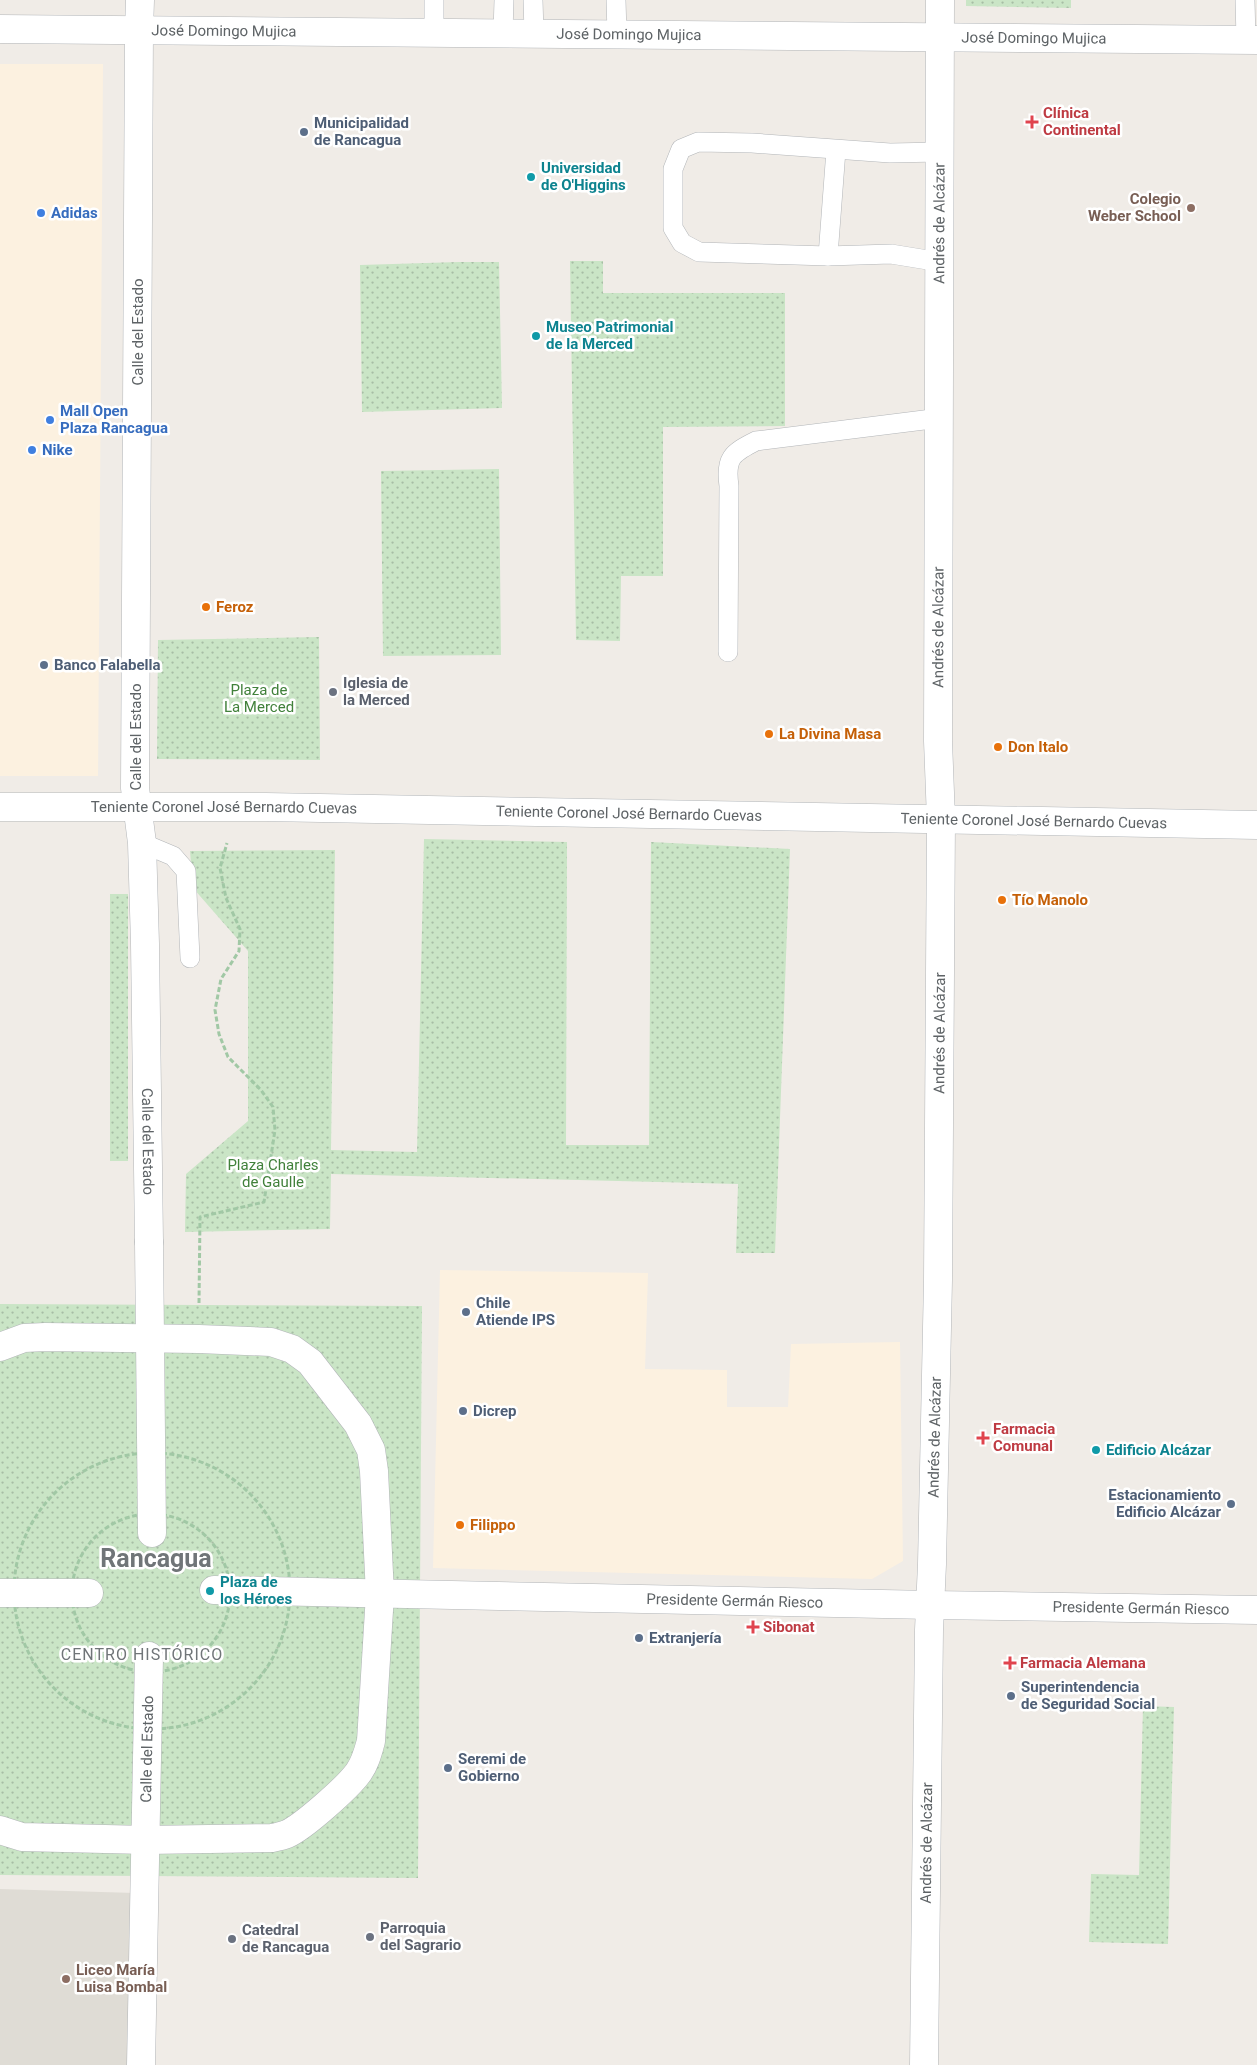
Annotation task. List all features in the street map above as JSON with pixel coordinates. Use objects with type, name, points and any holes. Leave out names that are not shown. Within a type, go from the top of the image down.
[{"type":"street","name":"Calle del Estado","points":[[140,0],[135,778],[142,843],[148,1090],[149,1339],[153,1524]]},
{"type":"street","name":"Andrés de Alcázar","points":[[924,2065],[928,1630],[931,1605],[938,1280],[941,819],[938,741],[940,0]]},
{"type":"street","name":"José Domingo Mujica","points":[[0,29],[1251,39]]},
{"type":"street","name":"Teniente Coronel José Bernardo Cuevas","points":[[0,807],[266,807],[1257,825]]},
{"type":"street","points":[[0,1347],[24,1338],[45,1337],[271,1342],[292,1349],[310,1362],[358,1424],[371,1450],[374,1471],[380,1594],[371,1741],[366,1759],[359,1772],[349,1783],[296,1829],[285,1835],[256,1839],[146,1840],[22,1837],[0,1830]]},
{"type":"street","name":"Presidente Germán Riesco","points":[[222,1590],[1257,1610]]},
{"type":"street","points":[[9,1593],[80,1593]]},
{"type":"street","name":"Calle del Estado","points":[[141,2065],[149,1665]]},
{"type":"lane","points":[[434,0],[434,33]]},
{"type":"lane","points":[[504,0],[504,33]]},
{"type":"lane","points":[[533,0],[534,33]]},
{"type":"lane","points":[[616,0],[616,34]]},
{"type":"lane","points":[[1245,0],[1251,39]]},
{"type":"lane","points":[[940,152],[890,153],[752,143],[698,142],[681,149],[673,169],[673,228],[682,243],[699,252],[828,256],[891,254],[940,262]]},
{"type":"lane","points":[[828,256],[836,150]]},
{"type":"lane","points":[[728,652],[729,486],[727,469],[731,458],[742,448],[756,441],[940,418]]},
{"type":"lane","points":[[142,843],[173,856],[186,871],[190,958]]},
{"type":"path","points":[[199,1339],[200,1217],[264,1202],[275,1130],[273,1107],[261,1090],[228,1058],[219,1034],[215,1010],[221,979],[239,951],[240,929],[226,898],[220,868],[225,845],[266,807]]},
{"type":"path","points":[[120,1458],[152,1458],[186,1460],[218,1468],[239,1480],[257,1495],[271,1514],[282,1540],[286,1592],[284,1627],[276,1652],[264,1674],[246,1695],[224,1710],[197,1722],[148,1728],[111,1724],[76,1710],[49,1688],[29,1660],[9,1593],[26,1530],[43,1502],[67,1478],[95,1464],[120,1458]]},
{"type":"path","points":[[135,1515],[153,1524],[172,1517],[191,1524],[207,1536],[219,1552],[227,1571],[222,1590],[229,1612],[220,1632],[208,1649],[191,1662],[170,1670],[149,1665],[131,1670],[114,1665],[87,1642],[78,1627],[72,1610],[80,1593],[73,1575],[79,1558],[89,1543],[102,1530],[118,1521],[135,1515]]},
{"type":"shaded area","name":"Mall Open Plaza Rancagua","points":[[0,64],[103,64],[98,776],[0,776]]},
{"type":"shaded area","points":[[440,1270],[648,1273],[645,1369],[727,1370],[727,1407],[788,1407],[791,1344],[900,1342],[903,1561],[872,1579],[433,1568]]},
{"type":"shaded area","name":"Liceo María Luisa Bombal","points":[[0,1889],[135,1893],[131,2065],[0,2065]]},
{"type":"green space","points":[[966,0],[1071,0],[1071,8],[966,6]]},
{"type":"green space","points":[[570,261],[603,261],[603,293],[785,293],[785,426],[663,427],[663,576],[621,576],[620,641],[576,640]]},
{"type":"green space","points":[[499,262],[502,408],[362,412],[360,265]]},
{"type":"green space","points":[[499,469],[501,655],[383,656],[381,471]]},
{"type":"green space","name":"Plaza de La Merced","points":[[319,637],[320,760],[157,759],[158,640]]},
{"type":"green space","name":"Plaza Charles de Gaulle","points":[[424,839],[567,842],[566,1145],[649,1145],[651,842],[790,849],[775,1253],[736,1253],[738,1184],[331,1174],[330,1229],[185,1232],[186,1174],[248,1121],[248,951],[193,888],[190,851],[335,850],[331,1150],[417,1152]]},
{"type":"green space","points":[[110,894],[128,894],[128,1161],[110,1161]]},
{"type":"green space","name":"Plaza de los Héroes","points":[[0,1304],[422,1306],[418,1878],[0,1875]]},
{"type":"green space","points":[[1143,1706],[1174,1707],[1168,1944],[1089,1942],[1091,1874],[1139,1875]]},
{"type":"place","name":"Clínica Continental","points":[[1032,122]]},
{"type":"place","name":"Municipalidad de Rancagua","points":[[304,132]]},
{"type":"place","name":"Universidad de O'Higgins","points":[[531,177]]},
{"type":"place","name":"Colegio Weber School","points":[[1191,208]]},
{"type":"place","name":"Adidas","points":[[41,213]]},
{"type":"place","name":"Museo Patrimonial de la Merced","points":[[536,336]]},
{"type":"place","name":"Mall Open Plaza Rancagua","points":[[50,420]]},
{"type":"place","name":"Nike","points":[[32,450]]},
{"type":"place","name":"Feroz","points":[[206,607]]},
{"type":"place","name":"Banco Falabella","points":[[44,665]]},
{"type":"place","name":"Iglesia de la Merced","points":[[333,692]]},
{"type":"place","name":"La Divina Masa","points":[[769,734]]},
{"type":"place","name":"Don Italo","points":[[998,747]]},
{"type":"place","name":"Tío Manolo","points":[[1002,900]]},
{"type":"place","name":"Chile Atiende IPS","points":[[466,1312]]},
{"type":"place","name":"Dicrep","points":[[463,1411]]},
{"type":"place","name":"Farmacia Comunal","points":[[983,1438]]},
{"type":"place","name":"Edificio Alcázar","points":[[1096,1450]]},
{"type":"place","name":"Estacionamiento Edificio Alcázar","points":[[1231,1504]]},
{"type":"place","name":"Filippo","points":[[460,1525]]},
{"type":"place","name":"Plaza de los Héroes","points":[[210,1591]]},
{"type":"place","name":"Sibonat","points":[[753,1627]]},
{"type":"place","name":"Extranjería","points":[[639,1638]]},
{"type":"place","name":"Farmacia Alemana","points":[[1010,1663]]},
{"type":"place","name":"Superintendencia de Seguridad Social","points":[[1011,1696]]},
{"type":"place","name":"Seremi de Gobierno","points":[[448,1768]]},
{"type":"place","name":"Parroquia del Sagrario","points":[[370,1937]]},
{"type":"place","name":"Catedral de Rancagua","points":[[232,1939]]},
{"type":"place","name":"Liceo María Luisa Bombal","points":[[66,1979]]},
{"type":"district","name":"Rancagua","points":[[156,1558]]},
{"type":"district","name":"CENTRO HISTÓRICO","points":[[142,1654]]}]
